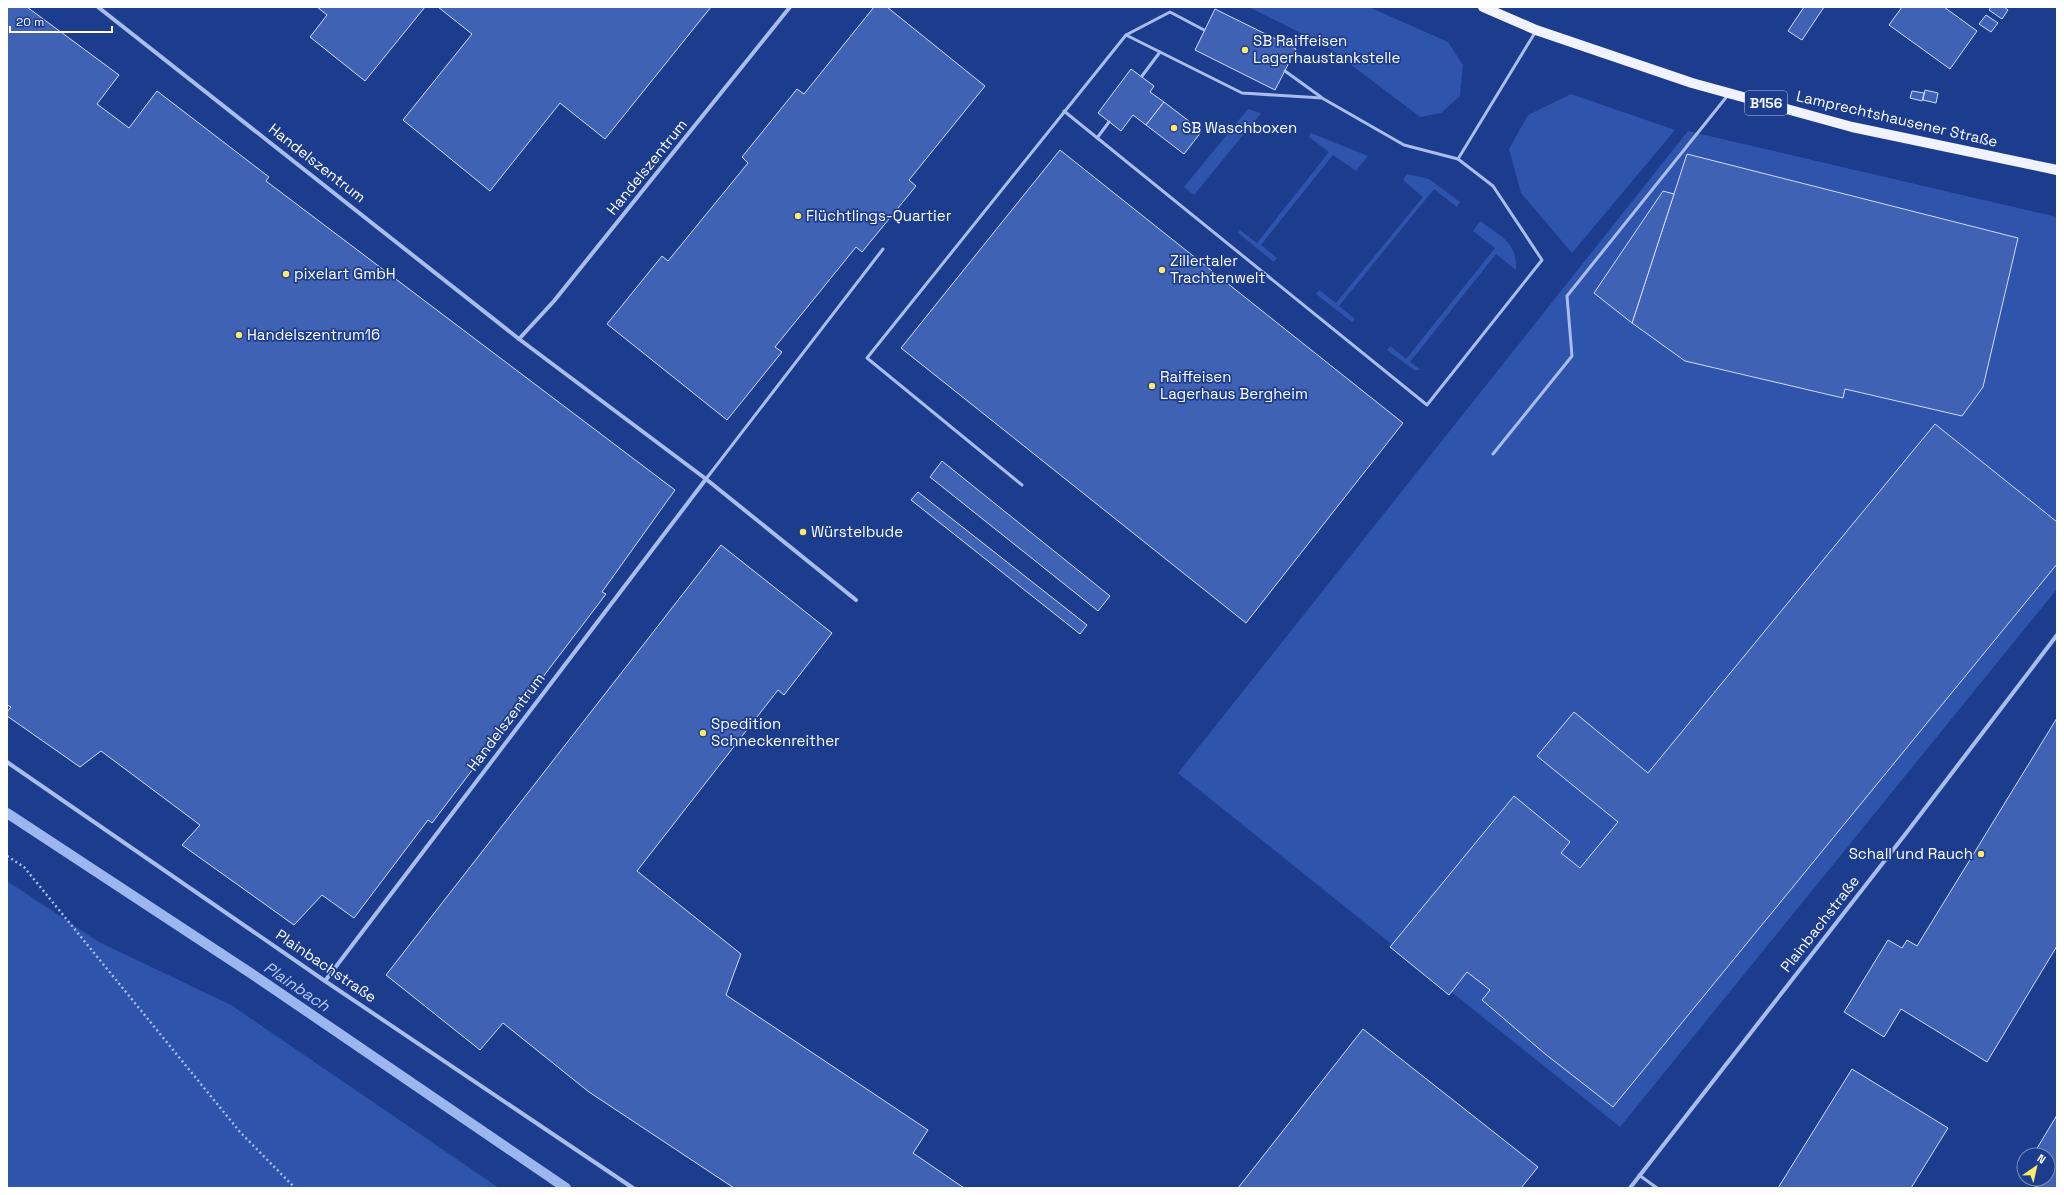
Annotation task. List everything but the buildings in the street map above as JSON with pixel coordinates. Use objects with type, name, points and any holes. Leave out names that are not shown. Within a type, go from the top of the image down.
[{"type":"main road","name":"Lamprechtshausener Straße","points":[[1488,8],[1536,30],[1729,93],[1852,127],[2057,170]]},
{"type":"street","name":"Handelszentrum","points":[[98,7],[519,339],[706,478],[856,600]]},
{"type":"street","name":"Handelszentrum","points":[[519,339],[554,301],[790,7]]},
{"type":"street","name":"Handelszentrum","points":[[325,981],[706,478]]},
{"type":"street","name":"Plainbachstraße","points":[[1630,1188],[1907,832],[2057,635]]},
{"type":"street","name":"Plainbachstraße","points":[[7,762],[325,981],[633,1188]]},
{"type":"lane","points":[[1022,485],[867,358],[1126,35],[1170,12],[1204,30]]},
{"type":"lane","points":[[1458,160],[1536,30]]},
{"type":"lane","points":[[1126,35],[1242,93],[1322,98]]},
{"type":"lane","points":[[1142,76],[1160,52]]},
{"type":"lane","points":[[1064,111],[1427,405],[1542,260],[1493,186],[1458,160],[1404,145],[1322,98],[1285,71]]},
{"type":"lane","points":[[1493,454],[1572,356],[1567,296],[1729,93]]},
{"type":"lane","points":[[1097,138],[1109,122]]},
{"type":"lane","points":[[706,478],[883,249]]},
{"type":"lane","points":[[1639,1175],[1657,1188]]},
{"type":"path","points":[[7,856],[24,866],[240,1132],[295,1188]]},
{"type":"shaded area","points":[[1248,7],[1369,7],[1448,42],[1463,65],[1460,96],[1441,113],[1420,117],[1325,45]]},
{"type":"shaded area","points":[[1571,94],[1675,130],[1572,253],[1521,193],[1509,149],[1528,115]]},
{"type":"shaded area","points":[[1248,109],[1261,113],[1194,195],[1184,187]]},
{"type":"shaded area","points":[[1688,131],[2057,217],[2057,589],[1620,1127],[1178,773]]},
{"type":"shaded area","points":[[1311,133],[1368,156],[1356,171],[1333,155],[1261,245],[1277,258],[1274,262],[1238,233],[1240,230],[1257,243],[1329,152],[1309,137]]},
{"type":"shaded area","points":[[1407,174],[1429,179],[1460,202],[1457,207],[1434,189],[1339,306],[1355,319],[1352,322],[1316,294],[1319,290],[1336,303],[1423,197],[1403,180]]},
{"type":"shaded area","points":[[1480,221],[1501,236],[1511,246],[1516,260],[1516,270],[1496,254],[1410,362],[1421,370],[1414,370],[1387,350],[1390,346],[1406,359],[1495,248],[1473,231]]},
{"type":"shaded area","points":[[7,881],[99,942],[231,1005],[499,1188],[7,1188]]},
{"type":"waterway","name":"Plainbach","points":[[7,813],[252,974],[566,1188]]},
{"type":"place","name":"SB Raiffeisen Lagerhaustankstelle","points":[[1245,50]]},
{"type":"place","name":"SB Waschboxen","points":[[1174,128]]},
{"type":"place","name":"Flüchtlings-Quartier","points":[[798,216]]},
{"type":"place","name":"Zillertaler Trachtenwelt","points":[[1162,270]]},
{"type":"place","name":"pixelart GmbH","points":[[286,274]]},
{"type":"place","name":"Handelszentrum16","points":[[239,335]]},
{"type":"place","name":"Raiffeisen Lagerhaus Bergheim","points":[[1152,386]]},
{"type":"place","name":"Würstelbude","points":[[803,532]]},
{"type":"place","name":"Spedition Schneckenreither","points":[[703,733]]},
{"type":"place","name":"Schall und Rauch","points":[[1981,854]]}]
